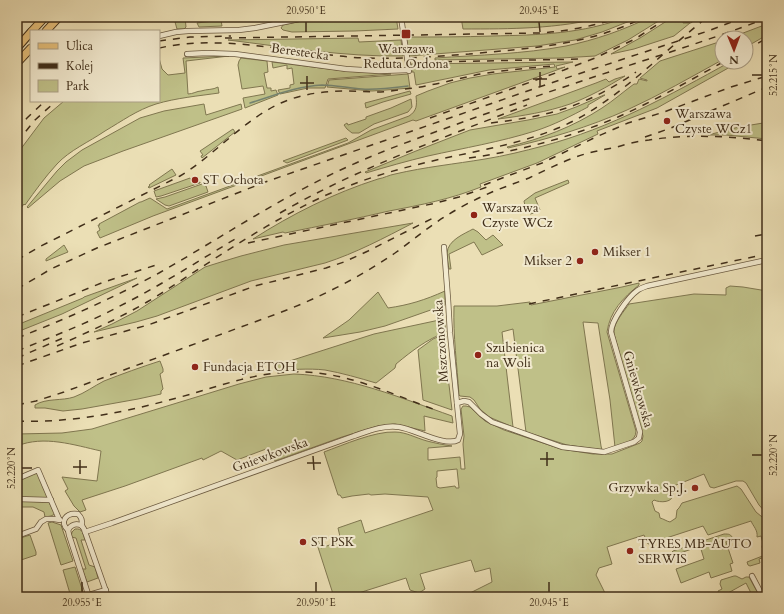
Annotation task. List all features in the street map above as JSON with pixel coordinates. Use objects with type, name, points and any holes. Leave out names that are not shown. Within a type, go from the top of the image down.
[{"type":"main road","points":[[34,30],[45,17]]},
{"type":"main road","points":[[47,30],[59,17]]},
{"type":"main road","points":[[18,46],[30,34]]},
{"type":"main road","points":[[17,63],[30,49]]},
{"type":"street","points":[[160,36],[182,31],[239,30],[255,28],[309,17]]},
{"type":"street","name":"Berestecka","points":[[187,54],[235,54],[346,69],[409,72],[401,17]]},
{"type":"street","name":"Mszczonowska","points":[[444,247],[450,333],[460,434]]},
{"type":"street","name":"Gniewkowska","points":[[457,403],[464,401],[469,402],[492,422],[562,447],[604,452],[634,442],[639,438],[640,432],[611,332],[614,319],[638,289],[767,260]]},
{"type":"street","name":"Gniewkowska","points":[[85,532],[376,429],[384,427],[399,427],[449,442],[458,440],[460,434]]},
{"type":"street","points":[[17,479],[38,470],[51,500],[64,526],[68,530],[89,596]]},
{"type":"street","points":[[17,499],[51,500]]},
{"type":"street","points":[[17,536],[36,529],[46,519],[62,520],[69,514],[78,514],[82,518],[82,526],[108,597]]},
{"type":"street","points":[[68,530],[73,525],[79,524],[82,526]]},
{"type":"street","points":[[752,576],[763,597]]},
{"type":"street","points":[[82,597],[106,590]]},
{"type":"green space","points":[[178,17],[185,17],[186,27],[184,29],[177,29],[175,22],[179,21]]},
{"type":"green space","points":[[321,17],[396,17],[398,29],[292,32],[281,28],[283,25]]},
{"type":"green space","points":[[461,17],[604,17],[552,26],[463,29]]},
{"type":"green space","points":[[627,17],[640,17],[602,32],[575,40],[537,46],[409,56],[406,37],[470,37],[544,34],[594,27]]},
{"type":"green space","points":[[650,17],[665,17],[628,40],[595,56],[435,60],[435,58],[517,53],[566,46],[609,34]]},
{"type":"green space","points":[[673,17],[698,17],[691,23],[683,22],[690,23],[674,36],[634,49],[611,54],[640,38]]},
{"type":"green space","points":[[221,20],[222,26],[199,27],[197,23]]},
{"type":"green space","points":[[767,24],[767,35],[754,42],[754,30],[751,30]]},
{"type":"green space","points":[[358,38],[359,42],[401,40],[403,56],[337,53],[228,40]]},
{"type":"green space","points":[[714,44],[714,64],[639,104],[598,122],[554,137],[507,147],[556,132],[591,115],[634,84],[637,84],[639,79],[647,81],[640,78],[660,61]]},
{"type":"green space","points":[[229,56],[186,61],[188,94],[218,87],[219,93],[164,102],[142,109],[74,150],[62,159],[17,213],[17,154],[44,118],[63,102],[160,102],[160,62],[162,69],[168,75],[185,73],[183,58]]},
{"type":"green space","points":[[241,58],[267,61],[268,72],[264,73],[267,88],[271,88],[271,91],[276,90],[278,95],[245,108],[243,98],[265,94],[263,86],[242,89],[238,65]]},
{"type":"green space","points":[[272,62],[345,71],[391,74],[328,79],[325,88],[308,88],[280,94],[278,90],[290,88],[290,85],[294,84],[292,68],[287,69],[287,65],[273,68]]},
{"type":"green space","points":[[573,62],[556,66],[557,69],[565,67],[416,121],[413,120],[153,216],[100,238],[97,232],[100,230],[99,224],[150,198],[167,209],[348,143],[371,130],[409,116],[416,108],[416,96],[450,83],[493,74],[555,67],[554,64],[489,70],[416,85],[411,64]]},
{"type":"green space","points":[[716,70],[725,70],[657,108],[597,131],[598,134],[537,163],[480,184],[481,187],[470,191],[424,204],[253,239],[314,205],[345,191],[378,179],[393,174],[418,169],[514,153],[568,139],[640,110]]},
{"type":"green space","points":[[408,74],[410,88],[372,91],[327,87],[329,80]]},
{"type":"green space","points":[[625,76],[598,92],[570,104],[516,117],[498,119],[606,79],[609,82]]},
{"type":"green space","points":[[410,91],[411,94],[366,108],[365,103]]},
{"type":"green space","points":[[604,95],[588,105],[588,107],[556,123],[535,131],[495,142],[420,158],[366,173],[365,172],[470,130],[557,114]]},
{"type":"green space","points":[[411,99],[412,107],[408,112],[374,124],[359,133],[352,133],[344,125],[366,119],[366,117]]},
{"type":"green space","points":[[204,104],[206,115],[241,104],[242,109],[84,166],[60,181],[28,208],[27,207],[57,171],[82,150],[140,118],[164,111]]},
{"type":"green space","points":[[763,123],[767,124],[767,139],[726,135],[708,135],[739,127]]},
{"type":"green space","points":[[233,129],[235,132],[202,158],[201,156],[203,155],[200,151]]},
{"type":"green space","points":[[346,138],[348,140],[287,163],[283,161]]},
{"type":"green space","points":[[172,169],[176,175],[149,188],[148,187],[150,186],[149,185]]},
{"type":"green space","points":[[190,178],[193,184],[200,183],[156,197],[154,191]]},
{"type":"green space","points":[[568,180],[569,183],[535,198],[540,210],[530,214],[524,201],[535,193]]},
{"type":"green space","points":[[202,184],[206,186],[208,192],[169,206],[156,199],[165,197]]},
{"type":"green space","points":[[413,223],[359,250],[325,263],[251,281],[157,316],[94,332],[137,311],[205,267],[284,245]]},
{"type":"green space","points":[[473,229],[486,240],[493,235],[503,245],[482,255],[474,242],[449,254],[451,269],[449,269],[447,253],[450,244],[457,238]]},
{"type":"green space","points":[[64,245],[68,252],[46,261],[46,259]]},
{"type":"green space","points":[[137,278],[62,314],[17,332],[17,325],[84,297]]},
{"type":"green space","points":[[639,283],[639,285],[614,311],[607,332],[636,431],[634,438],[629,442],[615,447],[610,400],[598,323],[583,322],[602,450],[567,445],[526,432],[513,329],[502,332],[513,427],[489,417],[470,397],[459,395],[454,306],[497,306],[530,302],[531,305]]},
{"type":"green space","points":[[730,286],[767,291],[767,514],[759,505],[746,483],[743,481],[736,481],[714,488],[710,487],[704,474],[671,487],[673,496],[671,499],[663,502],[654,500],[652,502],[655,511],[659,513],[660,518],[670,522],[676,518],[677,510],[682,503],[737,486],[741,489],[756,512],[767,521],[767,561],[765,557],[759,559],[760,563],[750,566],[748,565],[747,562],[765,555],[762,547],[763,543],[761,536],[757,537],[756,530],[751,521],[708,535],[703,526],[648,544],[644,535],[607,547],[612,564],[599,568],[596,575],[607,597],[462,597],[492,582],[490,568],[475,572],[471,560],[420,574],[425,589],[419,593],[410,590],[406,578],[346,597],[334,597],[316,541],[318,540],[321,548],[341,541],[338,528],[361,520],[365,533],[433,510],[428,497],[369,494],[342,498],[338,495],[324,452],[369,436],[387,432],[399,432],[427,441],[452,446],[428,448],[428,460],[460,457],[461,469],[465,469],[461,409],[463,406],[470,407],[485,421],[504,430],[561,449],[593,454],[612,454],[640,443],[643,436],[614,335],[614,328],[617,321],[629,304],[694,294],[726,295],[726,288]],"holes":[[[457,469],[459,488],[456,488],[455,486],[437,487],[437,471]]]},
{"type":"green space","points":[[445,291],[445,305],[385,326],[323,338],[349,320],[378,292],[388,308],[417,302]]},
{"type":"green space","points":[[444,319],[446,332],[432,338],[414,350],[396,364],[395,368],[376,383],[325,370],[275,370],[274,366],[374,334]]},
{"type":"green space","points":[[440,336],[446,336],[446,342],[444,343],[452,410],[423,400],[418,350],[433,339]]},
{"type":"green space","points":[[160,361],[163,369],[163,372],[160,374],[163,389],[161,394],[82,409],[63,411],[35,408],[35,405],[44,401],[64,399],[82,394],[104,381]]},
{"type":"green space","points":[[294,374],[355,383],[394,395],[452,416],[453,423],[424,416],[425,431],[395,424],[378,426],[275,461],[272,452],[266,449],[237,460],[221,451],[203,460],[202,458],[82,500],[86,510],[80,512],[74,506],[65,491],[68,489],[62,477],[97,481],[101,451],[48,441],[38,441],[17,446],[17,434],[62,433],[92,429],[239,384],[266,377]]},
{"type":"green space","points":[[36,473],[38,474],[48,498],[17,498],[17,480]]},
{"type":"green space","points":[[17,501],[49,502],[55,514],[45,517],[44,512],[33,507],[17,507]]},
{"type":"green space","points":[[52,522],[61,525],[73,561],[61,565],[48,523]]},
{"type":"green space","points":[[75,529],[80,529],[82,532],[85,540],[81,540],[89,565],[95,567],[98,578],[87,582],[82,569],[86,569],[76,538],[71,537],[72,532]]},
{"type":"green space","points":[[724,534],[730,535],[733,539],[726,542],[733,563],[730,564],[732,571],[711,578],[709,572],[681,583],[676,569],[704,559],[700,546],[672,556],[671,553],[673,551]]},
{"type":"green space","points":[[30,535],[36,555],[18,561],[17,539]]},
{"type":"green space","points":[[75,567],[83,592],[82,596],[71,597],[63,570]]},
{"type":"green space","points":[[734,576],[742,579],[749,577],[760,597],[752,597],[746,583],[720,597],[715,597],[719,594],[718,591],[722,589],[720,584],[721,580]]},
{"type":"waterway","points":[[250,103],[303,87],[327,85],[357,89],[385,89],[408,86]]},
{"type":"railway","points":[[225,38],[540,33],[581,28],[621,17]]},
{"type":"railway","points":[[160,48],[182,44],[226,43],[371,58],[404,58],[469,54],[515,50],[580,40],[623,27],[645,17]]},
{"type":"railway","points":[[430,118],[595,58],[635,39],[669,17]]},
{"type":"railway","points":[[57,346],[136,308],[254,234],[322,197],[382,174],[528,139],[563,126],[587,114],[620,91],[707,17]]},
{"type":"railway","points":[[17,289],[51,269],[97,248],[268,181],[539,87],[708,31],[745,17]]},
{"type":"railway","points":[[17,338],[89,308],[142,282],[280,201],[330,175],[370,157],[494,111],[767,18]]},
{"type":"railway","points":[[160,41],[190,37],[231,36]]},
{"type":"railway","points":[[754,45],[767,38]]},
{"type":"railway","points":[[431,62],[583,59]]},
{"type":"railway","points":[[17,260],[41,246],[180,176],[193,168],[254,119],[267,110],[289,100],[305,95],[329,92],[391,91],[425,86],[475,75],[553,66]]},
{"type":"railway","points":[[469,158],[526,147],[582,131],[618,117],[645,104],[714,67]]},
{"type":"railway","points":[[491,123],[534,116],[570,107],[600,94],[636,72]]},
{"type":"railway","points":[[484,185],[542,163],[628,123],[767,76]]},
{"type":"railway","points":[[645,137],[671,128],[767,87]]},
{"type":"railway","points":[[17,130],[44,102]]},
{"type":"railway","points":[[17,142],[35,120],[55,102]]},
{"type":"railway","points":[[280,213],[340,182],[401,154],[527,105]]},
{"type":"railway","points":[[17,405],[36,401],[64,392],[309,301],[368,270],[395,253],[439,220],[462,206],[581,155],[641,141],[664,138],[693,136],[767,141]]},
{"type":"railway","points":[[248,243],[436,203],[490,186]]},
{"type":"railway","points":[[17,366],[82,343],[148,325],[255,286],[344,262],[437,216]]},
{"type":"railway","points":[[755,236],[767,234]]},
{"type":"railway","points":[[17,351],[81,325],[134,299],[165,282],[240,236]]},
{"type":"railway","points":[[529,304],[767,254]]},
{"type":"railway","points":[[17,317],[104,282],[156,265]]},
{"type":"railway","points":[[17,358],[63,338]]},
{"type":"railway","points":[[17,421],[76,419],[115,413],[154,404],[238,380],[255,376],[288,372],[322,374],[355,381],[433,409]]},
{"type":"place","name":"Warszawa Reduta Ordona","points":[[406,34]]},
{"type":"place","name":"Warszawa Czyste WCz1","points":[[667,121]]},
{"type":"place","name":"ST Ochota","points":[[195,180]]},
{"type":"place","name":"Warszawa Czyste WCz","points":[[474,215]]},
{"type":"place","name":"Mikser 1","points":[[595,252]]},
{"type":"place","name":"Mikser 2","points":[[580,261]]},
{"type":"place","name":"Szubienica na Woli","points":[[478,355]]},
{"type":"place","name":"Fundacja ETOH","points":[[195,367]]},
{"type":"place","name":"Grzywka Sp.J.","points":[[695,488]]},
{"type":"place","name":"ST PSK","points":[[303,542]]},
{"type":"place","name":"TYRES MB-AUTO SERWIS","points":[[630,551]]}]
